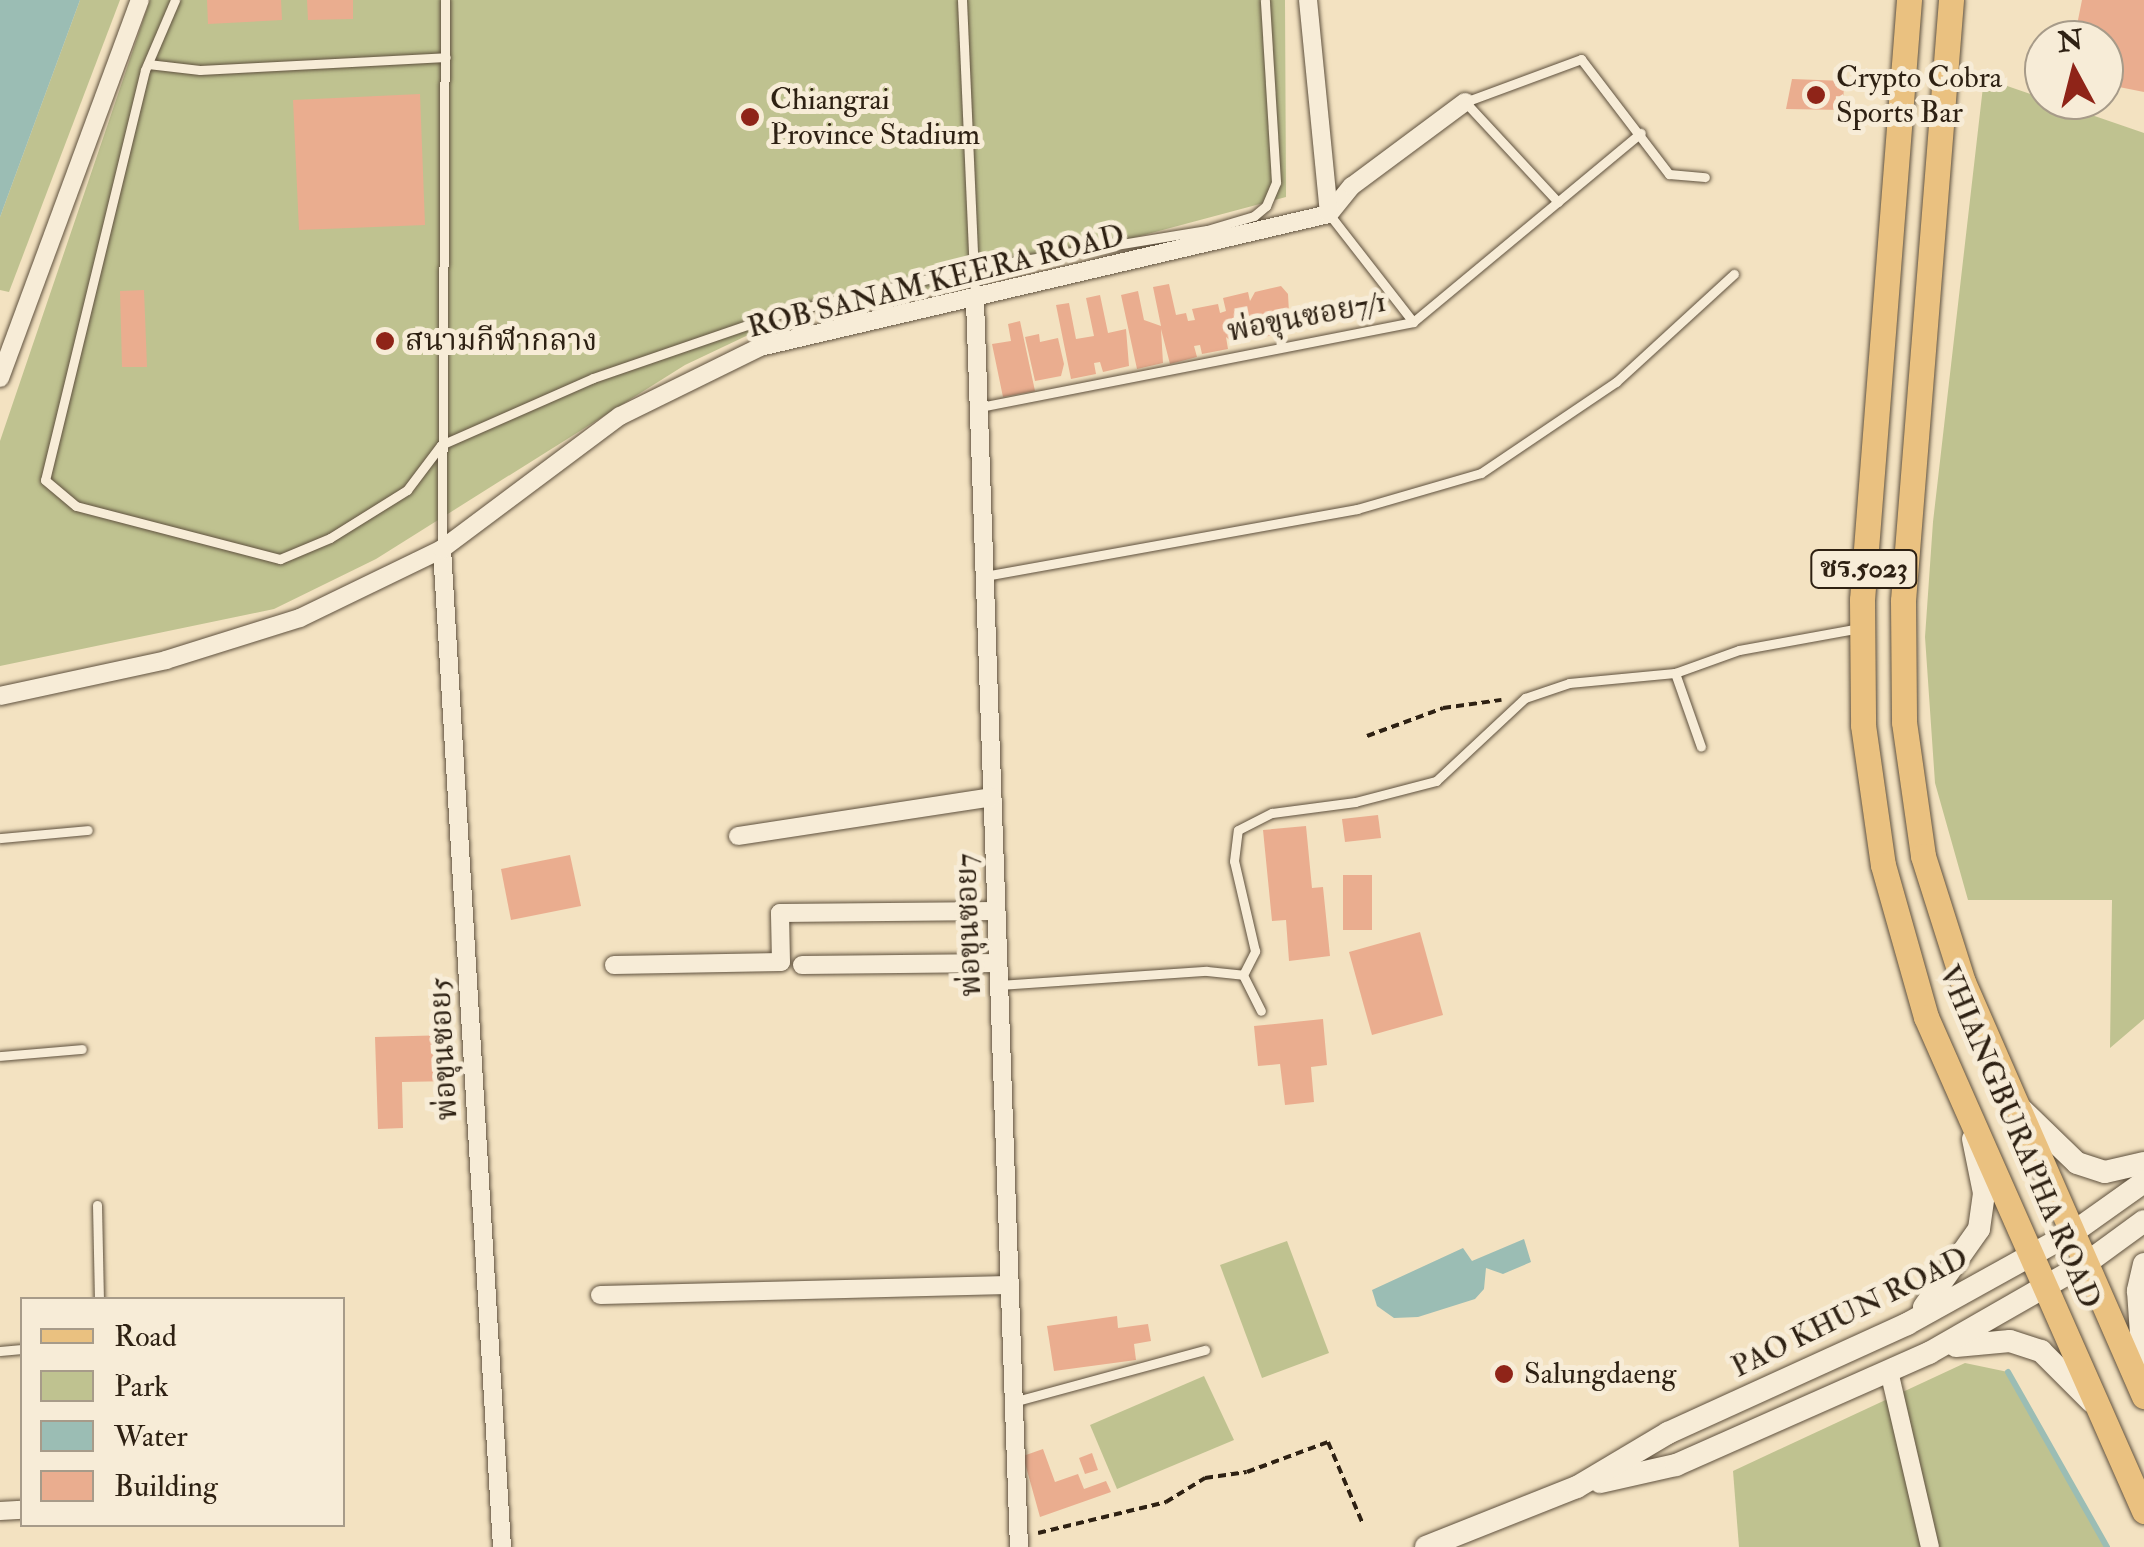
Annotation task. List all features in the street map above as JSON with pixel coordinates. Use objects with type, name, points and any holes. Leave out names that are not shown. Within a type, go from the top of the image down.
[{"type":"main road","name":"VHIANGBURAPHA ROAD","points":[[1908,0],[1862,628],[1862,725],[1883,865],[1926,1017],[2144,1510]]},
{"type":"main road","name":"VHIANGBURAPHA ROAD","points":[[1952,0],[1903,601],[1904,722],[1923,856],[1962,982],[2011,1098],[2075,1231],[2144,1396]]},
{"type":"main road","points":[[2011,1098],[2077,1163],[2105,1172],[2144,1163]]},
{"type":"main road","points":[[1907,1324],[1940,1290],[1978,1228],[1984,1193],[1970,1123]]},
{"type":"main road","name":"PAO KHUN ROAD","points":[[1426,1547],[1577,1487],[1668,1433],[1907,1324],[2075,1231],[2144,1182]]},
{"type":"main road","name":"PAO KHUN ROAD","points":[[1577,1487],[1676,1465],[1890,1372],[2088,1262],[2144,1221]]},
{"type":"main road","points":[[2144,1264],[2138,1291],[2144,1376]]},
{"type":"main road","points":[[1928,1354],[1976,1341],[2010,1341],[2040,1351],[2064,1368],[2102,1415]]},
{"type":"street","points":[[0,378],[140,0]]},
{"type":"street","points":[[1308,0],[1329,214]]},
{"type":"street","points":[[1329,214],[1352,186],[1465,102]]},
{"type":"street","name":"ROB SANAM KEERA ROAD","points":[[0,696],[166,660],[300,618],[442,548],[620,416],[760,348],[975,301],[1329,214]]},
{"type":"street","name":"พ่อขุนซอย7","points":[[975,301],[1018,1542]]},
{"type":"street","name":"พ่อขุนซอย5","points":[[442,548],[502,1547]]},
{"type":"street","points":[[738,836],[992,797]]},
{"type":"street","points":[[614,965],[782,962],[780,914],[996,911]]},
{"type":"street","points":[[802,964],[998,963]]},
{"type":"street","points":[[600,1295],[1009,1285]]},
{"type":"street","points":[[1890,1372],[1930,1547]]},
{"type":"lane","points":[[175,0],[148,64],[45,480],[55,494],[280,560],[406,490],[441,445],[592,378],[782,313],[975,268],[1207,230],[1266,206],[1276,182],[1265,0]]},
{"type":"lane","points":[[442,548],[445,0]]},
{"type":"lane","points":[[962,0],[975,301]]},
{"type":"lane","points":[[148,64],[200,70],[446,57]]},
{"type":"lane","points":[[1558,202],[1465,102],[1581,58],[1669,174],[1705,177]]},
{"type":"lane","name":"พ่อขุนซอย7/1","points":[[979,407],[1413,322],[1641,133]]},
{"type":"lane","points":[[1329,214],[1413,322]]},
{"type":"lane","points":[[985,576],[1356,508],[1480,473],[1616,382],[1734,274]]},
{"type":"lane","points":[[1243,975],[1254,950],[1234,861],[1238,830],[1272,812],[1355,802],[1436,781],[1526,698],[1587,680],[1674,674],[1739,650],[1862,628]]},
{"type":"lane","points":[[1674,674],[1701,747]]},
{"type":"lane","points":[[0,838],[88,830]]},
{"type":"lane","points":[[999,985],[1207,971],[1243,975]]},
{"type":"lane","points":[[1243,975],[1261,1010]]},
{"type":"lane","points":[[0,1056],[82,1050]]},
{"type":"lane","points":[[97,1205],[99,1297]]},
{"type":"lane","points":[[1014,1402],[1205,1350]]},
{"type":"path","points":[[1366,736],[1443,708],[1526,698]]},
{"type":"path","points":[[1018,1542],[1166,1502],[1205,1478],[1247,1472],[1328,1442],[1362,1522]]},
{"type":"green space","points":[[80,0],[120,0],[9,292],[0,290],[0,217]]},
{"type":"green space","name":"สนามกีฬากลาง","points":[[150,0],[1285,0],[1286,197],[972,281],[786,317],[685,365],[376,559],[274,609],[0,666],[0,441]]},
{"type":"green space","points":[[1984,78],[2024,92],[2024,120],[2106,120],[2144,133],[2144,1019],[2110,1048],[2112,900],[1968,900],[1935,783],[1925,637],[1933,522]]},
{"type":"green space","points":[[1287,1241],[1329,1353],[1262,1378],[1220,1265]]},
{"type":"green space","points":[[1965,1363],[2008,1372],[2109,1547],[1739,1547],[1733,1471]]},
{"type":"green space","points":[[1204,1376],[1234,1440],[1117,1489],[1090,1425]]},
{"type":"water","points":[[0,0],[80,0],[0,217]]},
{"type":"water","points":[[1524,1239],[1531,1262],[1503,1274],[1486,1268],[1484,1289],[1475,1299],[1418,1317],[1394,1318],[1377,1306],[1372,1290],[1463,1248],[1472,1261]]},
{"type":"building","points":[[207,0],[281,0],[282,20],[208,24]]},
{"type":"building","points":[[307,0],[353,0],[353,19],[308,20]]},
{"type":"building","points":[[2082,0],[2144,0],[2144,92],[2124,88],[2124,20],[2078,20]]},
{"type":"building","name":"Crypto Cobra Sports Bar","points":[[1792,79],[1844,81],[1843,110],[1786,109]]},
{"type":"building","points":[[420,94],[425,225],[299,230],[293,100]]},
{"type":"building","points":[[1169,284],[1176,315],[1186,313],[1188,321],[1195,320],[1192,309],[1218,304],[1220,313],[1226,311],[1223,298],[1248,292],[1250,301],[1255,292],[1281,286],[1288,294],[1290,331],[1265,337],[1262,325],[1256,326],[1259,337],[1233,343],[1226,337],[1228,349],[1202,354],[1200,345],[1194,346],[1197,357],[1170,364],[1161,329],[1163,363],[1137,369],[1121,295],[1138,291],[1144,320],[1161,326],[1153,287]]},
{"type":"building","points":[[144,290],[147,367],[122,367],[120,291]]},
{"type":"building","points":[[1100,295],[1108,333],[1126,329],[1129,366],[1103,372],[1100,362],[1094,363],[1096,374],[1071,379],[1056,305],[1069,303],[1076,339],[1094,336],[1086,298]]},
{"type":"building","points":[[1020,321],[1035,391],[1003,397],[992,344],[1011,341],[1008,324]]},
{"type":"building","points":[[1039,334],[1040,342],[1058,338],[1064,364],[1061,376],[1035,381],[1025,337]]},
{"type":"building","points":[[1378,815],[1381,838],[1345,842],[1342,819]]},
{"type":"building","points":[[1306,826],[1312,888],[1323,887],[1330,956],[1289,961],[1286,920],[1272,921],[1263,830]]},
{"type":"building","points":[[570,855],[581,906],[511,920],[501,869]]},
{"type":"building","points":[[1343,875],[1372,875],[1372,930],[1343,930]]},
{"type":"building","points":[[1420,932],[1443,1015],[1372,1035],[1349,952]]},
{"type":"building","points":[[1323,1019],[1327,1065],[1311,1067],[1314,1102],[1285,1105],[1280,1064],[1258,1066],[1254,1026]]},
{"type":"building","points":[[450,1035],[452,1081],[402,1082],[403,1128],[378,1129],[375,1037]]},
{"type":"building","points":[[1117,1316],[1118,1328],[1148,1324],[1151,1341],[1134,1344],[1136,1360],[1054,1371],[1047,1326]]},
{"type":"building","points":[[1043,1449],[1055,1482],[1078,1474],[1084,1489],[1106,1481],[1111,1492],[1040,1517],[1023,1456]]},
{"type":"building","points":[[1092,1453],[1098,1470],[1085,1474],[1079,1458]]},
{"type":"waterway","points":[[2008,1372],[2107,1547]]},
{"type":"place","name":"Crypto Cobra Sports Bar","points":[[1816,95]]},
{"type":"place","name":"Chiangrai Province Stadium","points":[[750,117]]},
{"type":"place","name":"สนามกีฬากลาง","points":[[385,341]]},
{"type":"place","name":"Salungdaeng","points":[[1504,1374]]}]
